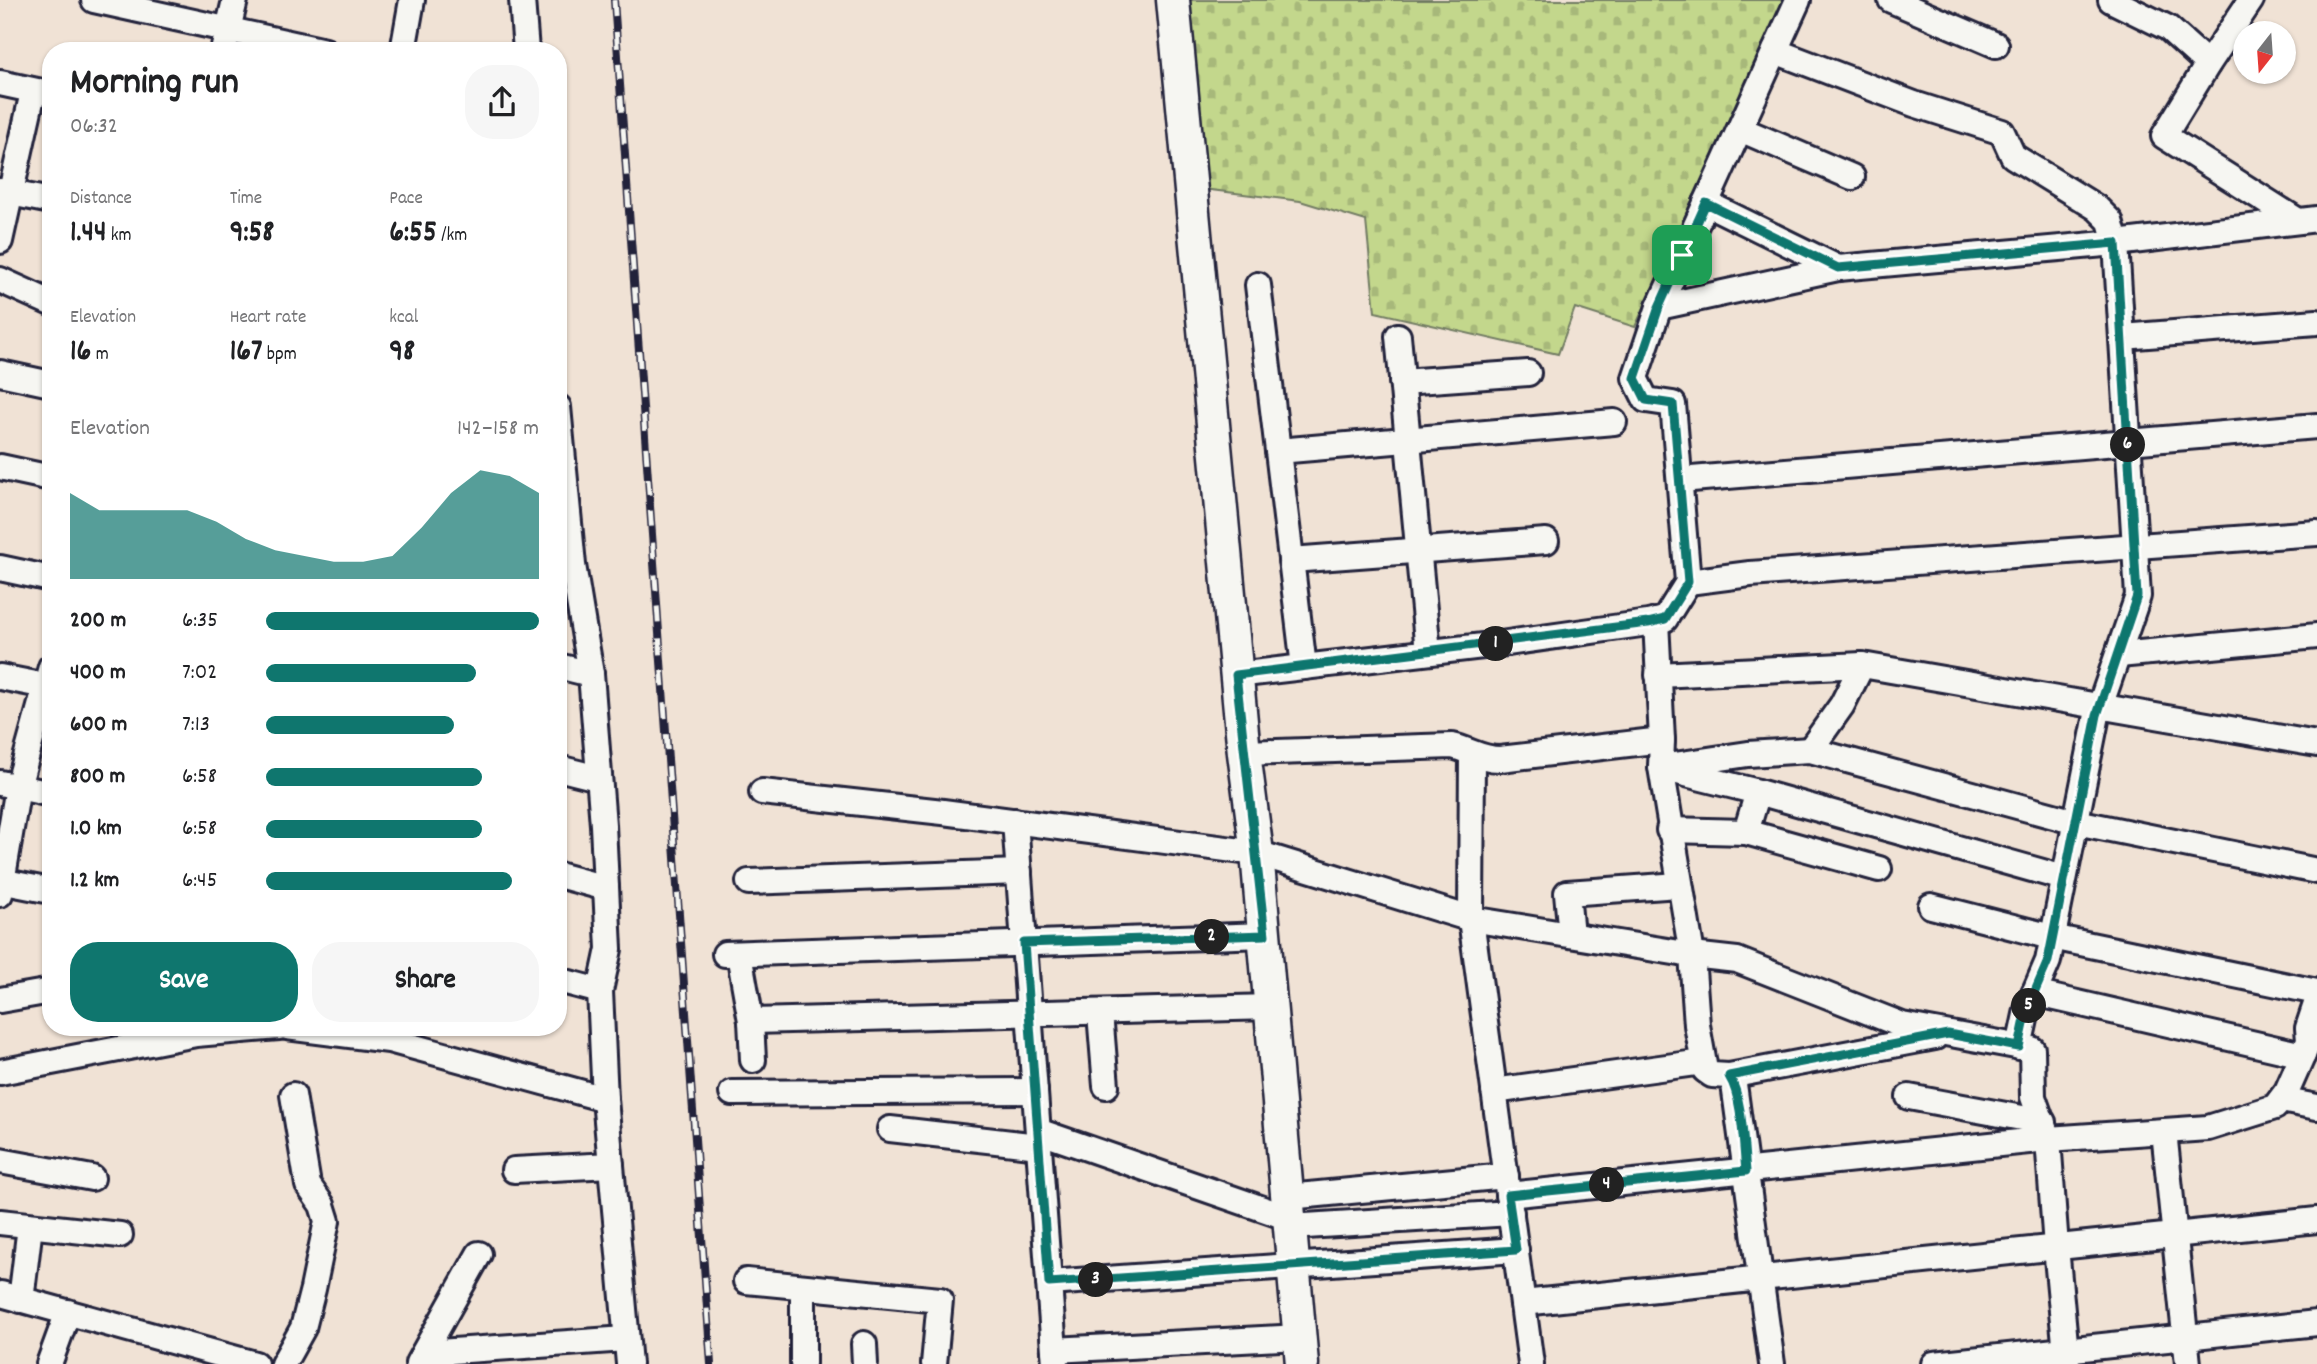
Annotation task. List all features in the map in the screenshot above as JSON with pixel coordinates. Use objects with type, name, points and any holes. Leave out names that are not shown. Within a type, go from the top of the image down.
[{"type":"main road","points":[[1173,0],[1236,675],[1265,935],[1301,1351]]},
{"type":"street","points":[[94,0],[225,40],[243,42]]},
{"type":"street","points":[[225,40],[234,0]]},
{"type":"street","points":[[405,42],[412,0]]},
{"type":"street","points":[[522,0],[525,42]]},
{"type":"street","points":[[1236,675],[1665,619],[1688,582],[1673,404],[1646,400],[1635,378],[1659,307],[1798,0]]},
{"type":"street","points":[[1891,0],[1996,45]]},
{"type":"street","points":[[2111,0],[2168,27],[2208,64]]},
{"type":"street","points":[[2251,0],[2164,136],[2308,220]]},
{"type":"street","points":[[1775,51],[1914,104],[2002,132],[2013,156],[2097,208],[2110,221],[2116,243],[2137,596],[2101,706],[2048,961],[2027,1010],[2019,1047]]},
{"type":"street","points":[[0,83],[42,93],[6,192],[0,241]]},
{"type":"street","points":[[1740,129],[1852,177]]},
{"type":"street","points":[[6,192],[42,199]]},
{"type":"street","points":[[1706,203],[1838,268]]},
{"type":"street","points":[[1659,307],[1838,268],[2116,243],[2308,220]]},
{"type":"street","points":[[0,280],[42,299]]},
{"type":"street","points":[[1258,285],[1304,667]]},
{"type":"street","points":[[2122,337],[2317,322]]},
{"type":"street","points":[[1398,336],[1428,652]]},
{"type":"street","points":[[0,373],[42,382]]},
{"type":"street","points":[[1402,382],[1528,373]]},
{"type":"street","points":[[1278,451],[1614,422]]},
{"type":"street","points":[[1680,480],[2317,426]]},
{"type":"street","points":[[0,467],[42,476]]},
{"type":"street","points":[[1688,582],[1750,574],[2317,533]]},
{"type":"street","points":[[1291,560],[1546,541]]},
{"type":"street","points":[[567,567],[591,674],[610,949],[600,991],[605,1099],[629,1364]]},
{"type":"street","points":[[0,568],[42,577]]},
{"type":"street","points":[[1656,621],[1661,767],[1692,955],[1697,1025],[1705,1070],[1712,1075],[1729,1076],[1948,1034]]},
{"type":"street","points":[[2119,655],[2317,636]]},
{"type":"street","points":[[1658,675],[1862,665],[2317,744]]},
{"type":"street","points":[[1810,750],[1842,705],[1862,665]]},
{"type":"street","points":[[567,668],[591,674]]},
{"type":"street","points":[[0,677],[42,680]]},
{"type":"street","points":[[42,698],[9,785],[1,886],[42,890]]},
{"type":"street","points":[[1244,753],[1452,746],[1488,759],[1500,759],[1662,740]]},
{"type":"street","points":[[1661,767],[1748,754],[1810,750],[2076,822],[2317,871]]},
{"type":"street","points":[[1472,754],[1471,919],[1531,1364]]},
{"type":"street","points":[[1661,767],[2064,878]]},
{"type":"street","points":[[567,770],[598,778]]},
{"type":"street","points":[[9,785],[42,792]]},
{"type":"street","points":[[762,792],[1015,821],[1257,853],[1471,919],[1737,960],[1902,1025],[2032,1049],[2033,1097],[2046,1130],[2067,1357]]},
{"type":"street","points":[[1746,832],[1758,792]]},
{"type":"street","points":[[1015,821],[1054,1357],[1301,1351]]},
{"type":"street","points":[[1670,830],[1746,832],[1879,869]]},
{"type":"street","points":[[749,882],[1019,872]]},
{"type":"street","points":[[567,877],[606,888]]},
{"type":"street","points":[[1571,935],[1567,893],[1679,885]]},
{"type":"street","points":[[1931,906],[2052,937],[2317,992]]},
{"type":"street","points":[[753,1060],[751,1021],[732,954],[1265,935]]},
{"type":"street","points":[[567,982],[600,991]]},
{"type":"street","points":[[0,1000],[42,993]]},
{"type":"street","points":[[2034,993],[2309,1046]]},
{"type":"street","points":[[890,1129],[1039,1139],[1289,1214],[1508,1195],[1746,1171],[2046,1130],[2164,1131],[2208,1128],[2275,1107],[2287,1091],[2309,1046],[2308,1028],[2317,1001]]},
{"type":"street","points":[[751,1021],[1271,1007]]},
{"type":"street","points":[[1100,1013],[1106,1086]]},
{"type":"street","points":[[0,1072],[177,1036]]},
{"type":"street","points":[[358,1036],[389,1040],[605,1099]]},
{"type":"street","points":[[1494,1091],[1703,1062]]},
{"type":"street","points":[[1729,1076],[1737,1099],[1772,1364]]},
{"type":"street","points":[[732,1093],[1035,1091]]},
{"type":"street","points":[[283,1364],[303,1328],[327,1220],[322,1205],[308,1185],[293,1095]]},
{"type":"street","points":[[1909,1097],[2046,1130]]},
{"type":"street","points":[[2281,1100],[2317,1107]]},
{"type":"street","points":[[2164,1131],[2188,1364]]},
{"type":"street","points":[[0,1161],[92,1178]]},
{"type":"street","points":[[514,1170],[611,1165]]},
{"type":"street","points":[[1289,1214],[1508,1195]]},
{"type":"street","points":[[1523,1303],[2317,1220]]},
{"type":"street","points":[[0,1222],[120,1235]]},
{"type":"street","points":[[30,1226],[11,1297],[255,1364]]},
{"type":"street","points":[[1049,1283],[1516,1250]]},
{"type":"street","points":[[421,1358],[479,1254]]},
{"type":"street","points":[[747,1282],[940,1300],[934,1364]]},
{"type":"street","points":[[803,1287],[803,1364]]},
{"type":"street","points":[[49,1364],[68,1312]]},
{"type":"street","points":[[1934,1364],[2067,1357],[2185,1337],[2317,1323]]},
{"type":"street","points":[[421,1358],[626,1339]]},
{"type":"green space","points":[[1186,0],[1785,0],[1635,327],[1575,308],[1558,354],[1375,312],[1366,221],[1300,201],[1203,189]]},
{"type":"railway","points":[[614,0],[711,1364]]},
{"type":"route","points":[[1706,203],[1838,268],[2116,243],[2137,596],[2116,666],[2097,715],[2048,961],[2027,1010],[2019,1047],[1948,1034],[1729,1076],[1737,1099],[1746,1171],[1508,1195],[1516,1250],[1049,1283],[1024,943],[1265,935],[1236,675],[1500,643],[1665,619],[1688,582],[1673,404],[1646,400],[1635,378],[1659,307],[1682,255],[1706,203]]}]
